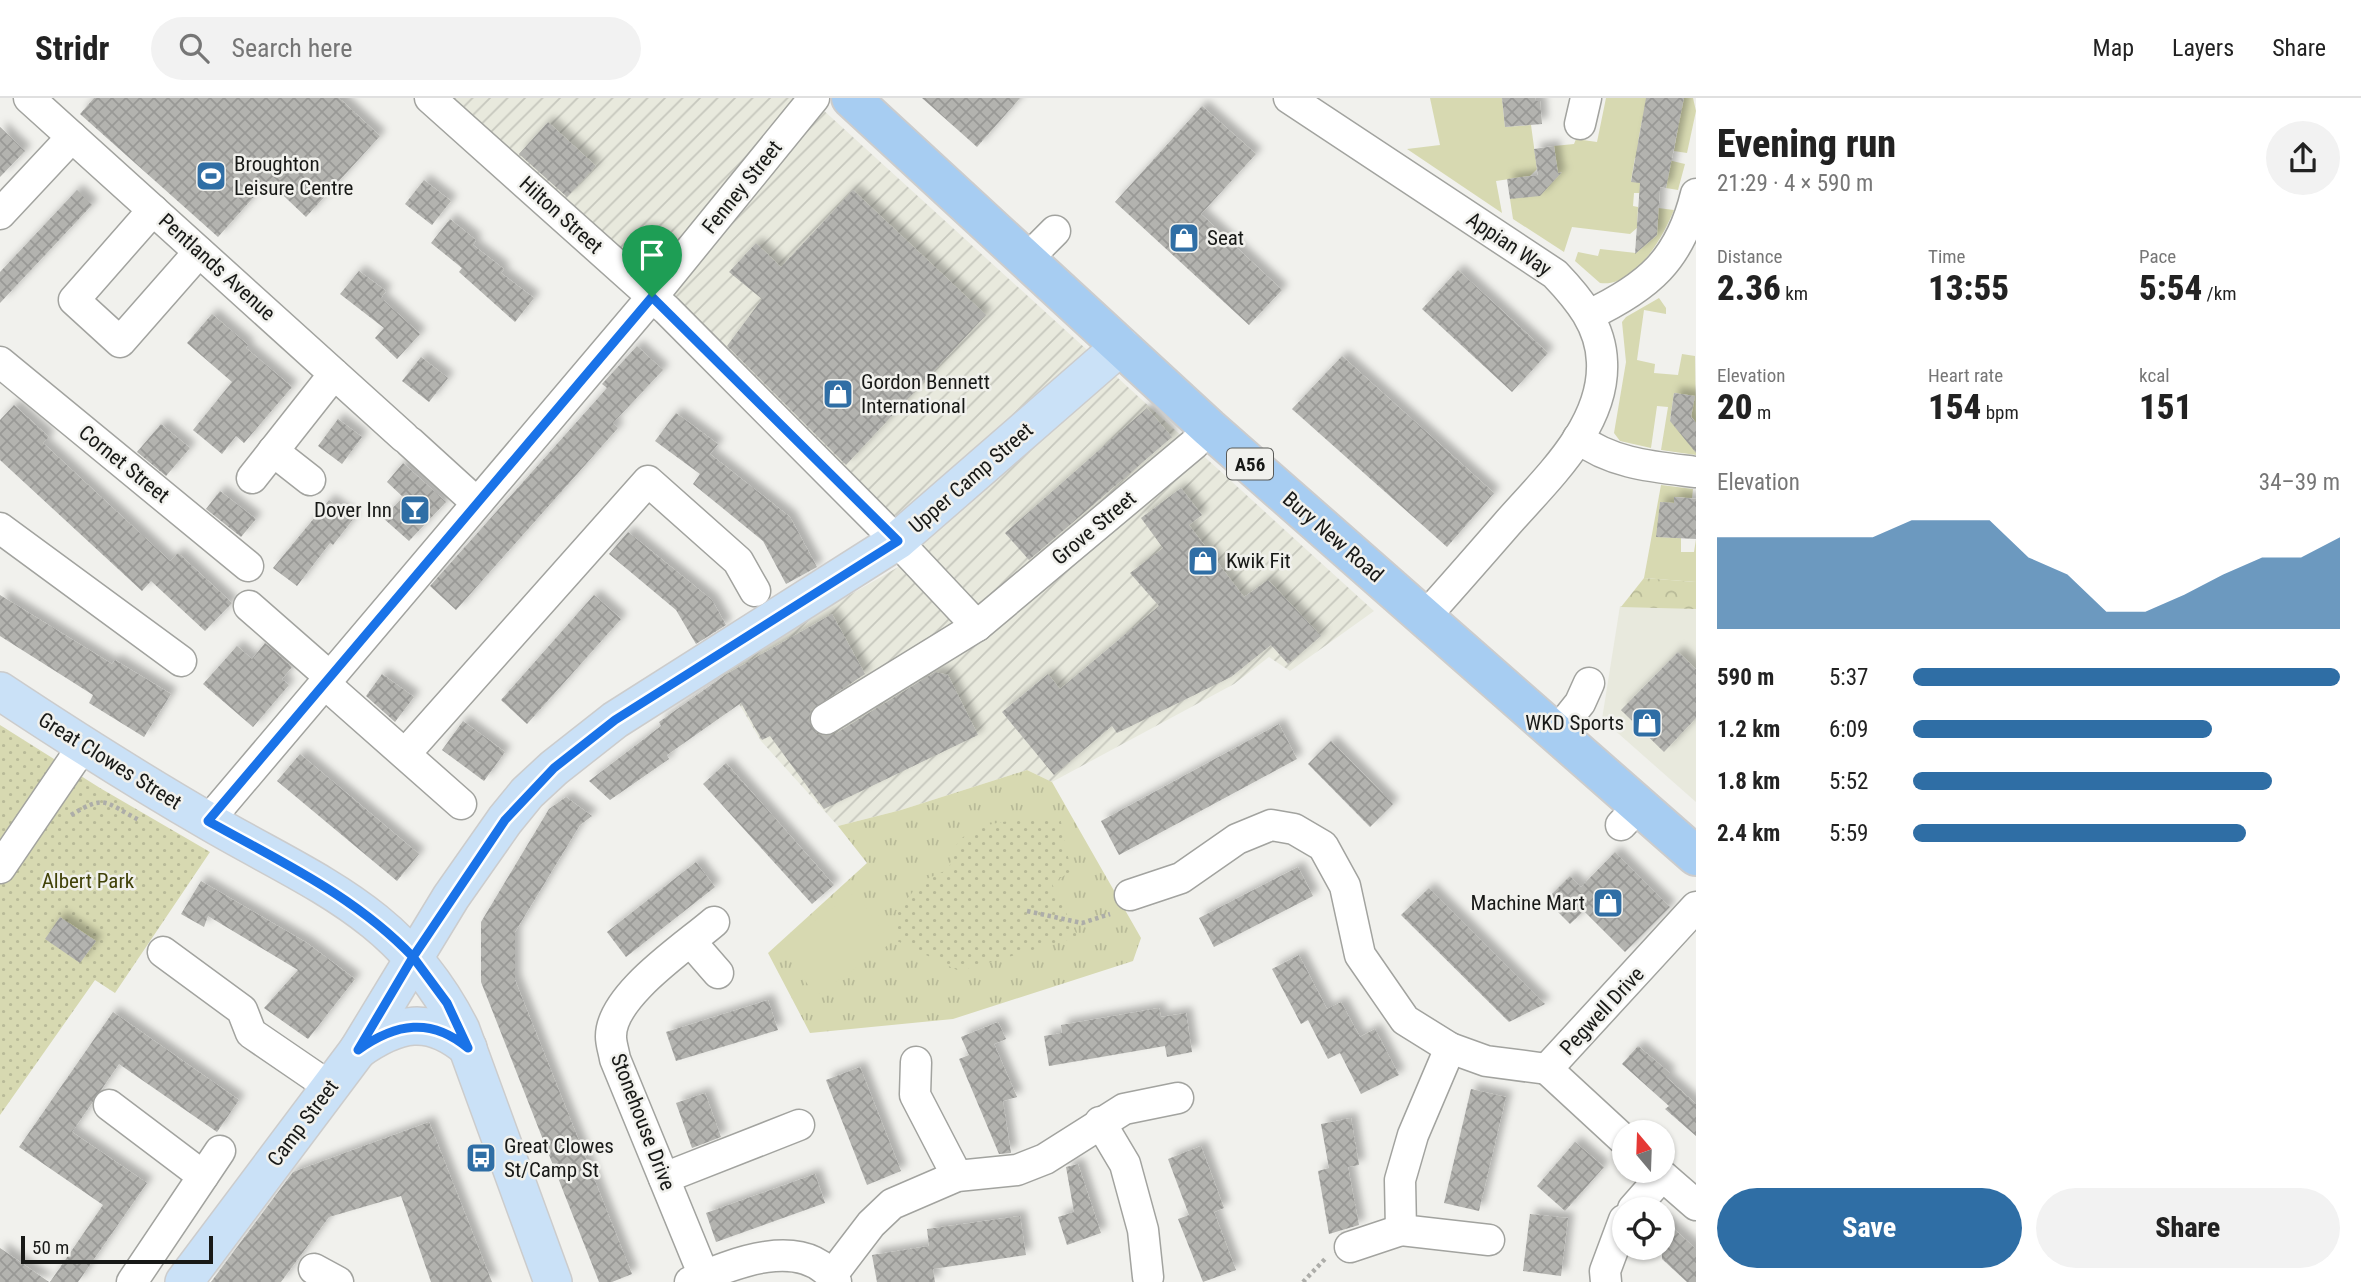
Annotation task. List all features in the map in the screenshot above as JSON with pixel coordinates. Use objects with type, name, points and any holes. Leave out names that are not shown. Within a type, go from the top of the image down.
[{"type":"highway","name":"Bury New Road","points":[[851,98],[1209,428],[1556,733],[1630,815],[1696,856]]},
{"type":"main road","name":"Upper Camp Street","points":[[413,957],[505,820],[554,768],[615,720],[898,541],[1121,346]]},
{"type":"main road","name":"Great Clowes Street","points":[[0,691],[83,746],[354,904],[387,929],[413,957],[447,1003],[468,1048],[553,1282]]},
{"type":"main road","name":"Camp Street","points":[[184,1282],[358,1050],[413,957]]},
{"type":"main road","points":[[358,1050],[378,1036],[413,1025],[444,1031],[468,1048]]},
{"type":"street","name":"Pentlands Avenue","points":[[29,98],[477,503]]},
{"type":"street","name":"Hilton Street","points":[[430,98],[652,297],[898,541],[977,626]]},
{"type":"street","name":"Fenney Street","points":[[208,821],[652,297],[814,98]]},
{"type":"street","name":"Appian Way","points":[[1290,98],[1540,262],[1566,286],[1588,315],[1601,348],[1602,376],[1598,396],[1578,438],[1424,618]]},
{"type":"street","points":[[0,214],[72,137]]},
{"type":"street","points":[[1588,315],[1636,291],[1658,272],[1685,230],[1696,194]]},
{"type":"street","points":[[153,210],[74,300],[120,342],[199,252]]},
{"type":"street","points":[[1027,259],[1055,231]]},
{"type":"street","name":"Cornet Street","points":[[3,369],[248,566]]},
{"type":"street","points":[[252,478],[334,374]]},
{"type":"street","name":"Grove Street","points":[[827,719],[977,626],[1194,444],[1209,428]]},
{"type":"street","points":[[1578,438],[1590,447],[1627,462],[1696,472]]},
{"type":"street","points":[[273,451],[310,480]]},
{"type":"street","points":[[405,754],[648,481],[738,561],[755,591]]},
{"type":"street","points":[[0,528],[181,661]]},
{"type":"street","points":[[248,606],[461,804]]},
{"type":"street","points":[[1556,733],[1580,703],[1589,683]]},
{"type":"street","points":[[0,868],[83,746]]},
{"type":"street","name":"Pegwell Drive","points":[[1130,895],[1181,878],[1237,839],[1271,825],[1294,829],[1323,846],[1345,886],[1360,955],[1405,1020],[1450,1048],[1486,1061],[1547,1069],[1696,908]]},
{"type":"street","name":"Stonehouse Drive","points":[[697,1279],[664,1178],[615,1059],[611,1036],[616,1015],[630,994],[714,922]]},
{"type":"street","points":[[691,942],[719,973]]},
{"type":"street","points":[[163,952],[242,1010],[251,1033],[330,1087]]},
{"type":"street","points":[[1401,1230],[1400,1180],[1413,1136],[1450,1048]]},
{"type":"street","points":[[916,1062],[915,1095],[957,1176]]},
{"type":"street","points":[[1547,1069],[1612,1129]]},
{"type":"street","points":[[697,1279],[765,1256],[785,1255],[809,1261],[834,1279],[871,1224],[892,1204],[957,1176],[1017,1170],[1045,1158],[1124,1109],[1178,1098]]},
{"type":"street","points":[[108,1105],[204,1177]]},
{"type":"street","points":[[1100,1122],[1129,1175],[1143,1230],[1148,1277]]},
{"type":"street","points":[[664,1178],[799,1125]]},
{"type":"street","points":[[132,1282],[220,1151]]},
{"type":"street","points":[[1671,1183],[1696,1205]]},
{"type":"street","points":[[1350,1247],[1401,1230],[1489,1240]]},
{"type":"street","points":[[1606,1282],[1605,1271],[1612,1252]]},
{"type":"path","points":[[32,822],[61,818],[96,802],[139,820]]},
{"type":"path","points":[[1027,911],[1082,923],[1133,907],[1130,895]]},
{"type":"shaded area","points":[[443,98],[810,98],[1374,611],[1290,671],[1269,657],[1234,684],[1052,782],[1027,770],[901,810],[838,826],[761,741],[719,670],[900,566],[920,535],[841,473]]},
{"type":"shaded area","points":[[1620,606],[1696,607],[1696,802],[1602,719]]},
{"type":"green space","points":[[1430,98],[1502,98],[1505,127],[1531,125],[1537,169],[1530,176],[1496,181],[1502,213],[1407,149],[1440,145]]},
{"type":"green space","points":[[1606,98],[1646,98],[1679,120],[1684,98],[1693,98],[1696,111],[1687,153],[1674,151],[1678,127],[1642,120],[1638,142],[1647,155],[1685,164],[1678,190],[1666,188],[1670,165],[1635,158],[1631,181],[1645,184],[1644,193],[1634,193],[1633,206],[1638,207],[1637,228],[1630,234],[1572,227],[1564,252],[1513,219],[1510,199],[1558,174],[1554,146],[1574,144],[1576,139],[1597,142]]},
{"type":"green space","points":[[1658,208],[1674,210],[1655,246],[1625,278],[1600,283],[1575,261],[1578,252],[1598,256],[1600,249],[1636,253],[1657,235]]},
{"type":"green space","points":[[1659,298],[1666,308],[1666,314],[1644,310],[1637,360],[1655,364],[1654,373],[1678,375],[1682,354],[1695,356],[1696,423],[1691,416],[1694,396],[1674,393],[1670,420],[1692,447],[1696,448],[1696,455],[1661,450],[1668,407],[1657,406],[1651,448],[1620,441],[1614,433],[1626,362],[1622,322]]},
{"type":"green space","points":[[1661,485],[1693,489],[1692,498],[1675,497],[1674,503],[1660,502],[1657,537],[1681,538],[1681,552],[1694,552],[1696,539],[1696,582],[1644,578]]},
{"type":"green space","points":[[1644,578],[1696,582],[1696,609],[1621,607]]},
{"type":"green space","name":"Albert Park","points":[[0,725],[100,788],[210,852],[115,993],[95,980],[0,1115]]},
{"type":"green space","points":[[1027,770],[1052,782],[1141,938],[1133,961],[953,1019],[810,1033],[768,953],[867,863],[838,826],[901,810]]},
{"type":"green space","points":[[1060,817],[1071,871],[1052,884],[1078,937],[959,971],[895,940],[896,912],[922,881],[949,869],[954,850],[962,838],[987,825]]},
{"type":"green space","points":[[855,892],[891,943],[816,996],[780,945]]},
{"type":"building","name":"Broughton Leisure Centre","points":[[94,98],[339,98],[380,136],[306,217],[268,181],[218,237],[80,114]]},
{"type":"building","points":[[922,98],[1020,98],[977,147]]},
{"type":"building","points":[[1502,98],[1535,98],[1540,101],[1542,124],[1505,127]]},
{"type":"building","points":[[1646,98],[1684,98],[1666,188],[1660,187],[1657,235],[1635,254],[1640,183],[1631,182]]},
{"type":"building","points":[[1202,106],[1256,154],[1201,214],[1282,290],[1249,325],[1115,202]]},
{"type":"building","points":[[548,122],[596,166],[567,197],[519,154]]},
{"type":"building","points":[[0,127],[25,151],[0,177]]},
{"type":"building","points":[[1554,146],[1558,173],[1562,172],[1540,196],[1510,199],[1507,179],[1538,175],[1534,149]]},
{"type":"building","points":[[424,180],[451,201],[432,225],[405,204]]},
{"type":"building","points":[[77,190],[92,205],[0,303],[0,272]]},
{"type":"building","name":"Gordon Bennett International","points":[[853,190],[986,315],[846,465],[727,346],[762,299],[729,272],[756,243],[781,267]]},
{"type":"building","points":[[450,219],[476,240],[473,245],[504,269],[501,273],[534,298],[515,322],[459,272],[462,268],[431,243]]},
{"type":"building","points":[[1458,270],[1548,353],[1512,392],[1422,309]]},
{"type":"building","points":[[359,271],[386,291],[381,298],[420,334],[397,359],[375,338],[384,328],[340,294]]},
{"type":"building","points":[[212,314],[248,345],[246,348],[292,387],[244,443],[236,436],[222,454],[193,430],[232,382],[187,343]]},
{"type":"building","points":[[637,346],[663,370],[613,423],[618,428],[456,610],[430,586],[607,388],[602,384]]},
{"type":"building","points":[[1342,356],[1494,493],[1447,547],[1292,409]]},
{"type":"building","points":[[421,357],[448,378],[429,402],[402,381]]},
{"type":"building","points":[[1674,393],[1695,396],[1691,417],[1696,423],[1696,453],[1670,421]]},
{"type":"building","points":[[14,405],[49,437],[43,443],[170,561],[178,553],[232,603],[205,631],[151,581],[142,591],[0,460],[0,420]]},
{"type":"building","points":[[1147,408],[1172,437],[1029,560],[1005,533]]},
{"type":"building","points":[[676,413],[718,444],[710,454],[790,517],[817,567],[786,584],[763,541],[693,484],[700,474],[655,441]]},
{"type":"building","points":[[338,419],[362,437],[342,464],[318,446]]},
{"type":"building","points":[[161,424],[190,448],[166,476],[137,452]]},
{"type":"building","name":"Dover Inn","points":[[403,463],[446,502],[409,541],[383,518],[403,497],[387,482]]},
{"type":"building","points":[[1181,488],[1202,515],[1189,525],[1244,597],[1268,580],[1321,636],[1288,664],[1271,645],[1231,677],[1117,733],[1112,726],[1054,775],[1002,712],[1048,674],[1060,689],[1159,606],[1130,573],[1163,548],[1141,518]]},
{"type":"building","points":[[220,491],[256,519],[241,537],[206,509]]},
{"type":"building","points":[[1674,497],[1696,499],[1696,539],[1656,537],[1660,502],[1674,503]]},
{"type":"building","points":[[329,500],[354,518],[333,545],[330,543],[297,586],[273,568]]},
{"type":"building","points":[[628,532],[712,600],[726,625],[696,644],[676,610],[609,554]]},
{"type":"building","points":[[0,595],[112,664],[115,660],[171,694],[144,737],[89,703],[93,695],[0,636]]},
{"type":"building","points":[[594,595],[621,619],[527,724],[501,700]]},
{"type":"building","points":[[832,614],[865,674],[811,710],[809,720],[817,734],[835,734],[935,672],[948,675],[978,735],[824,809],[770,736],[762,740],[741,703],[667,755],[669,759],[610,800],[589,781],[661,726],[659,722],[725,675]]},
{"type":"building","points":[[265,643],[292,667],[282,679],[289,685],[253,727],[203,684],[237,646],[252,659]]},
{"type":"building","points":[[1678,652],[1696,669],[1696,718],[1664,752],[1621,710]]},
{"type":"building","points":[[382,674],[414,697],[395,722],[366,696]]},
{"type":"building","points":[[463,721],[505,752],[484,781],[442,750]]},
{"type":"building","points":[[1279,724],[1297,759],[1119,855],[1101,821]]},
{"type":"building","points":[[1331,741],[1393,804],[1370,827],[1308,764]]},
{"type":"building","points":[[300,754],[419,854],[397,881],[277,781]]},
{"type":"building","points":[[726,763],[834,885],[812,904],[703,784]]},
{"type":"building","points":[[566,797],[592,816],[580,825],[515,932],[515,980],[632,1274],[612,1282],[599,1282],[481,982],[481,922],[549,809]]},
{"type":"building","name":"Machine Mart","points":[[1615,852],[1670,907],[1625,952],[1584,911],[1570,924],[1546,900],[1570,876],[1581,887]]},
{"type":"building","points":[[696,862],[715,887],[626,957],[607,932]]},
{"type":"building","points":[[1298,867],[1313,896],[1214,947],[1199,918]]},
{"type":"building","points":[[201,881],[307,943],[355,979],[308,1039],[264,1008],[298,970],[208,916],[204,927],[181,914]]},
{"type":"building","points":[[1429,888],[1545,1004],[1509,1022],[1401,915]]},
{"type":"building","points":[[60,917],[96,941],[80,963],[45,939]]},
{"type":"building","points":[[1299,955],[1327,1009],[1341,1002],[1360,1037],[1375,1029],[1399,1075],[1361,1094],[1340,1053],[1328,1059],[1308,1020],[1301,1024],[1272,969]]},
{"type":"building","points":[[768,1000],[778,1030],[676,1061],[666,1032]]},
{"type":"building","points":[[1159,1008],[1161,1017],[1186,1013],[1192,1052],[1167,1057],[1165,1046],[1049,1066],[1044,1036],[1062,1033],[1061,1025]]},
{"type":"building","points":[[113,1012],[239,1100],[217,1132],[119,1064],[72,1132],[147,1183],[78,1282],[50,1282],[103,1205],[19,1147]]},
{"type":"building","points":[[998,1022],[1006,1039],[994,1044],[1017,1097],[1003,1101],[1011,1153],[999,1154],[959,1059],[969,1055],[961,1037]]},
{"type":"building","points":[[1638,1046],[1670,1073],[1666,1077],[1696,1104],[1696,1136],[1665,1109],[1669,1106],[1622,1064]]},
{"type":"building","points":[[860,1067],[901,1171],[867,1185],[826,1080]]},
{"type":"building","points":[[1471,1089],[1506,1097],[1479,1211],[1444,1203]]},
{"type":"building","points":[[705,1093],[721,1137],[692,1148],[676,1103]]},
{"type":"building","points":[[1351,1118],[1359,1165],[1348,1167],[1359,1225],[1329,1234],[1318,1171],[1329,1168],[1321,1124]]},
{"type":"building","points":[[429,1122],[492,1282],[431,1282],[401,1196],[329,1217],[281,1282],[211,1282],[293,1172]]},
{"type":"building","points":[[1575,1142],[1604,1167],[1565,1211],[1537,1186]]},
{"type":"building","points":[[1201,1146],[1224,1208],[1214,1212],[1236,1270],[1203,1282],[1178,1219],[1189,1215],[1168,1159]]},
{"type":"building","points":[[1078,1164],[1101,1233],[1067,1245],[1058,1217],[1074,1212],[1066,1167]]},
{"type":"building","points":[[815,1174],[825,1203],[716,1242],[706,1213]]},
{"type":"building","points":[[1530,1214],[1568,1218],[1561,1276],[1523,1271]]},
{"type":"building","points":[[1020,1216],[1026,1255],[933,1269],[935,1282],[877,1282],[872,1255],[929,1246],[927,1229]]},
{"type":"building","points":[[1675,1230],[1696,1249],[1696,1282],[1687,1282],[1663,1260],[1675,1260]]},
{"type":"building","points":[[0,1248],[49,1282],[0,1282]]},
{"type":"place","name":"Broughton Leisure Centre","points":[[211,176]]},
{"type":"place","name":"Seat","points":[[1184,238]]},
{"type":"place","name":"Gordon Bennett International","points":[[838,394]]},
{"type":"place","name":"Dover Inn","points":[[415,510]]},
{"type":"place","name":"Kwik Fit","points":[[1203,561]]},
{"type":"place","name":"WKD Sports","points":[[1647,723]]},
{"type":"place","name":"Machine Mart","points":[[1608,903]]},
{"type":"place","name":"Great Clowes St/Camp St","points":[[481,1158]]},
{"type":"route","points":[[652,297],[208,821],[345,898],[387,929],[413,957],[358,1050],[378,1036],[413,1025],[444,1031],[468,1048],[447,1003],[413,957],[451,897],[527,793],[615,720],[898,541],[652,297]]}]
